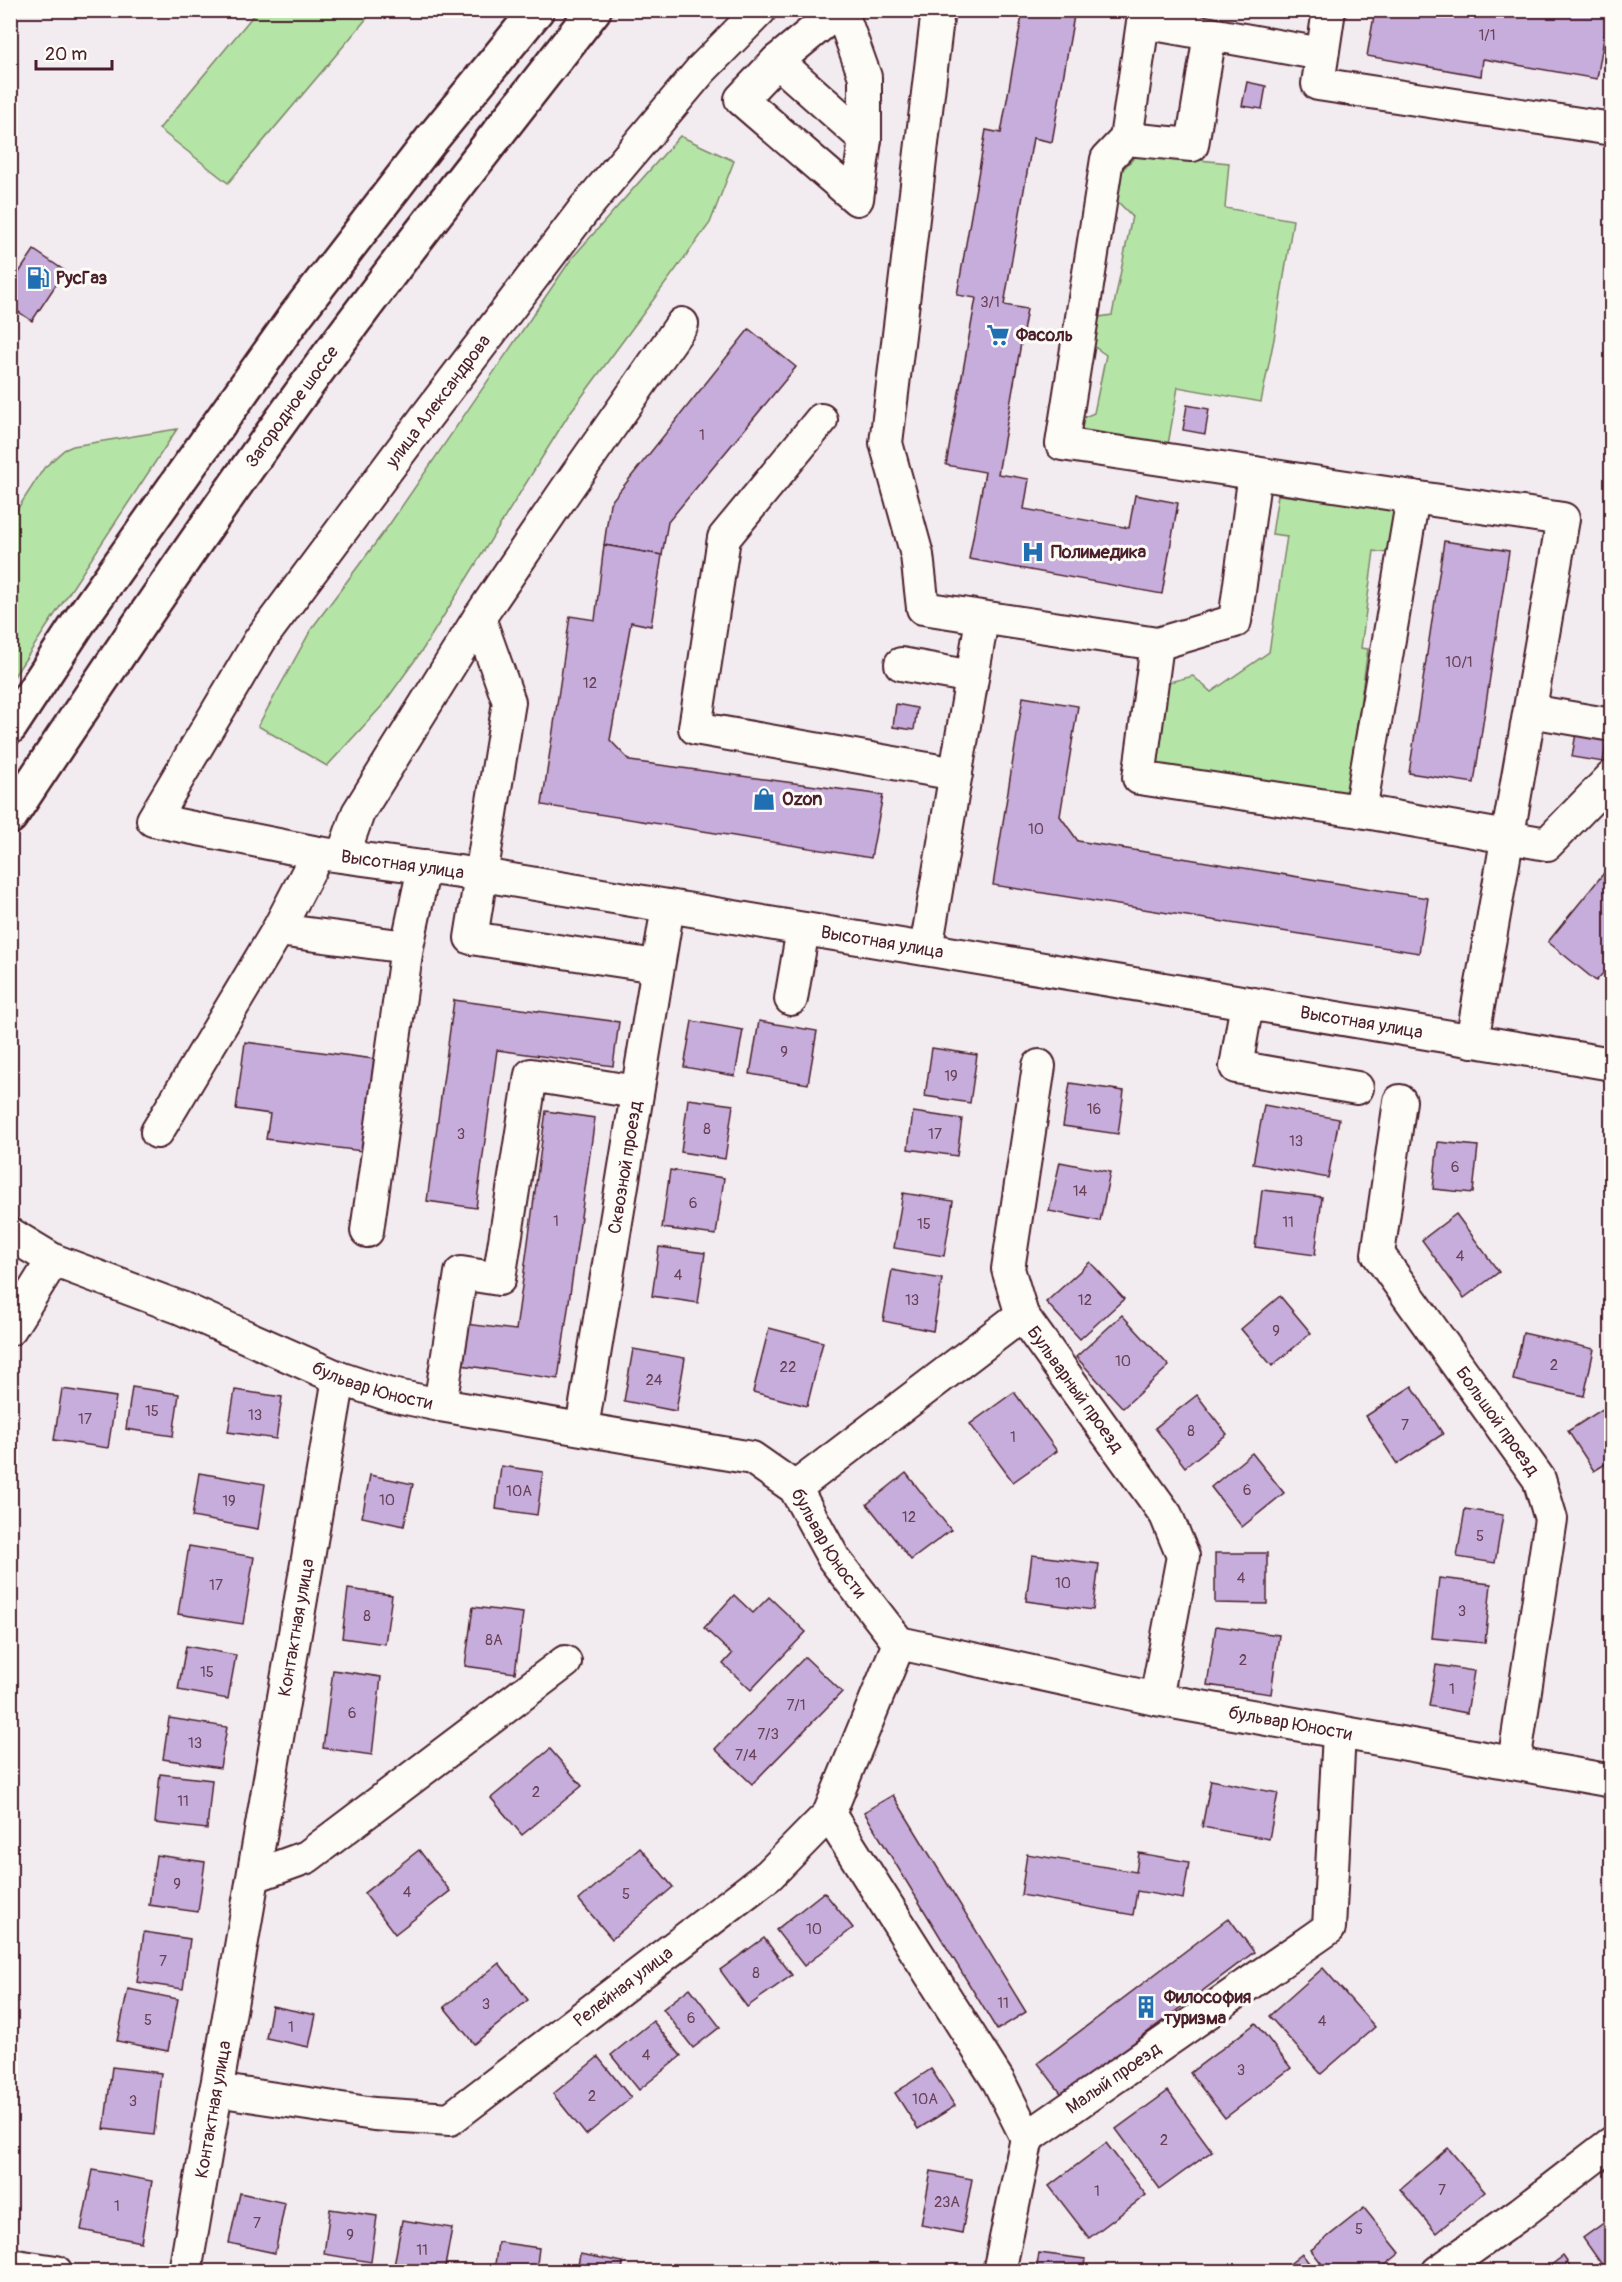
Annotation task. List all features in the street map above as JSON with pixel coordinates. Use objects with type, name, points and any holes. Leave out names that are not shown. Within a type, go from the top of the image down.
[{"type":"highway","points":[[10,727],[83,616],[296,315],[431,140],[537,10]]},
{"type":"highway","name":"Загородное шоссе","points":[[10,817],[128,640],[274,431],[468,171],[594,10]]},
{"type":"street","name":"улица Александрова","points":[[153,820],[260,640],[433,407],[586,207],[701,70],[760,10]]},
{"type":"street","points":[[840,10],[865,77],[865,139],[857,199],[741,99],[777,61],[840,10]]},
{"type":"street","points":[[938,10],[886,443],[917,555],[923,608],[982,619],[1157,644],[1235,621],[1255,473]]},
{"type":"street","points":[[1329,10],[1318,84],[1611,129]]},
{"type":"street","points":[[1322,54],[1143,22],[1126,140],[1107,159],[1062,444],[1563,519],[1472,1041]]},
{"type":"street","points":[[1126,140],[1192,146],[1210,34]]},
{"type":"street","points":[[777,61],[865,139]]},
{"type":"street","points":[[157,1131],[278,930],[358,813],[479,618],[682,324]]},
{"type":"street","points":[[821,420],[724,538],[695,728],[956,774]]},
{"type":"street","points":[[1360,811],[1413,497]]},
{"type":"street","points":[[479,618],[509,702],[471,938],[656,966]]},
{"type":"street","points":[[926,949],[982,619]]},
{"type":"street","points":[[1157,644],[1138,778],[1360,811],[1547,844],[1611,777]]},
{"type":"street","points":[[901,664],[972,677]]},
{"type":"street","points":[[1530,711],[1611,725]]},
{"type":"street","name":"Высотная улица","points":[[153,820],[330,854],[482,874],[1611,1064]]},
{"type":"street","points":[[367,1231],[407,947],[424,867]]},
{"type":"street","name":"Сквозной проезд","points":[[582,1428],[656,966],[668,906]]},
{"type":"street","points":[[791,999],[803,929]]},
{"type":"street","points":[[278,930],[407,947]]},
{"type":"street","points":[[1247,1003],[1236,1067],[1357,1088]]},
{"type":"street","name":"Бульварный проезд","points":[[1040,1066],[1008,1269],[1022,1315],[1166,1515],[1183,1556],[1156,1699]]},
{"type":"street","points":[[440,1405],[461,1273],[499,1279],[531,1075],[636,1092]]},
{"type":"street","name":"Большой проезд","points":[[1400,1101],[1377,1254],[1539,1479],[1551,1519],[1515,1763]]},
{"type":"street","name":"бульвар Юности","points":[[10,1234],[53,1260],[181,1308],[339,1378],[387,1394],[752,1458],[795,1488],[834,1559],[899,1643],[1156,1699],[1611,1781]]},
{"type":"street","points":[[10,1329],[53,1260]]},
{"type":"street","points":[[795,1488],[1022,1315]]},
{"type":"street","name":"Контактная улица","points":[[185,2271],[339,1378]]},
{"type":"street","name":"Релейная улица","points":[[216,2090],[374,2114],[450,2119],[769,1875],[830,1814],[899,1643]]},
{"type":"street","points":[[254,1876],[307,1857],[565,1662]]},
{"type":"street","name":"Малый проезд","points":[[1027,2138],[1329,1928],[1339,1733]]},
{"type":"street","points":[[830,1814],[999,2082],[1027,2138],[999,2271]]},
{"type":"street","points":[[1438,2271],[1521,2213],[1611,2144]]},
{"type":"street","points":[[10,2265],[56,2271]]},
{"type":"green space","points":[[257,11],[373,11],[228,183],[159,129]]},
{"type":"green space","points":[[680,136],[734,161],[710,223],[569,414],[423,649],[382,706],[327,766],[258,726],[312,628],[389,525],[572,258]]},
{"type":"green space","points":[[1138,154],[1229,163],[1225,208],[1293,220],[1274,339],[1261,402],[1178,387],[1168,445],[1078,430],[1080,419],[1094,413],[1106,355],[1089,343],[1093,318],[1112,315],[1132,216],[1115,199],[1118,174]]},
{"type":"green space","points":[[177,429],[11,681],[11,519],[44,468],[64,450],[73,446]]},
{"type":"green space","points":[[1278,495],[1399,508],[1393,554],[1374,551],[1361,648],[1368,649],[1347,796],[1147,767],[1161,684],[1193,676],[1211,692],[1269,652],[1287,536],[1272,534]]},
{"type":"building","points":[[1023,10],[1075,10],[1052,142],[1033,138],[1004,305],[1027,309],[998,474],[1029,479],[1024,509],[1129,528],[1135,495],[1178,503],[1162,594],[969,559],[985,472],[946,465],[976,298],[957,295],[986,130],[1001,133]]},
{"type":"building","points":[[1375,10],[1582,10],[1608,15],[1597,79],[1483,59],[1481,76],[1367,56]]},
{"type":"building","points":[[1247,82],[1266,86],[1262,109],[1242,106]]},
{"type":"building","name":"РусГаз","points":[[34,250],[65,271],[32,321],[10,306],[10,286]]},
{"type":"building","points":[[749,329],[796,367],[668,522],[662,555],[604,545],[610,503]]},
{"type":"building","points":[[1187,405],[1209,409],[1205,434],[1183,430]]},
{"type":"building","points":[[1444,541],[1509,551],[1474,783],[1409,773]]},
{"type":"building","points":[[604,545],[662,555],[651,626],[631,622],[610,740],[630,761],[883,795],[871,858],[542,805],[570,616],[595,620]]},
{"type":"building","points":[[1023,697],[1078,706],[1060,816],[1078,841],[1428,898],[1419,953],[993,885]]},
{"type":"building","points":[[896,704],[917,708],[914,730],[893,727]]},
{"type":"building","points":[[1576,733],[1607,737],[1603,762],[1572,757]]},
{"type":"building","points":[[1612,863],[1612,963],[1596,981],[1548,942]]},
{"type":"building","points":[[454,1000],[619,1022],[613,1066],[497,1050],[476,1208],[427,1201]]},
{"type":"building","points":[[692,1021],[743,1030],[735,1076],[684,1067]]},
{"type":"building","points":[[759,1021],[817,1031],[808,1084],[750,1074]]},
{"type":"building","points":[[245,1042],[374,1059],[362,1151],[266,1139],[270,1114],[236,1109]]},
{"type":"building","points":[[932,1048],[977,1055],[970,1103],[925,1096]]},
{"type":"building","points":[[1070,1083],[1124,1091],[1118,1134],[1063,1126]]},
{"type":"building","points":[[688,1099],[733,1105],[725,1159],[681,1152]]},
{"type":"building","points":[[1264,1105],[1339,1119],[1328,1178],[1253,1164]]},
{"type":"building","points":[[546,1111],[595,1118],[558,1379],[461,1365],[466,1324],[516,1330]]},
{"type":"building","points":[[913,1112],[962,1119],[957,1156],[908,1149]]},
{"type":"building","points":[[1438,1142],[1478,1146],[1473,1193],[1433,1189]]},
{"type":"building","points":[[1060,1162],[1110,1172],[1100,1221],[1049,1211]]},
{"type":"building","points":[[670,1170],[724,1178],[716,1235],[662,1228]]},
{"type":"building","points":[[1262,1190],[1322,1197],[1315,1255],[1255,1247]]},
{"type":"building","points":[[903,1193],[953,1201],[944,1256],[894,1248]]},
{"type":"building","points":[[1456,1214],[1499,1272],[1464,1298],[1422,1240]]},
{"type":"building","points":[[659,1247],[705,1253],[698,1303],[652,1296]]},
{"type":"building","points":[[1090,1262],[1124,1299],[1080,1339],[1046,1302]]},
{"type":"building","points":[[892,1270],[942,1279],[933,1331],[883,1321]]},
{"type":"building","points":[[1280,1296],[1311,1333],[1272,1366],[1241,1329]]},
{"type":"building","points":[[1122,1315],[1169,1366],[1123,1408],[1076,1357]]},
{"type":"building","points":[[769,1328],[823,1342],[807,1406],[753,1392]]},
{"type":"building","points":[[1523,1333],[1594,1349],[1584,1396],[1513,1380]]},
{"type":"building","points":[[633,1349],[685,1358],[676,1411],[624,1401]]},
{"type":"building","points":[[1412,1386],[1443,1434],[1397,1464],[1366,1416]]},
{"type":"building","points":[[132,1387],[179,1394],[173,1436],[126,1429]]},
{"type":"building","points":[[62,1389],[116,1397],[108,1448],[54,1440]]},
{"type":"building","points":[[235,1390],[282,1397],[276,1439],[228,1432]]},
{"type":"building","points":[[1014,1392],[1057,1451],[1013,1482],[970,1424]]},
{"type":"building","points":[[1197,1395],[1227,1434],[1185,1467],[1155,1428]]},
{"type":"building","points":[[1612,1403],[1612,1460],[1594,1471],[1568,1431]]},
{"type":"building","points":[[1252,1453],[1284,1493],[1242,1527],[1211,1487]]},
{"type":"building","points":[[501,1466],[543,1472],[537,1515],[496,1509]]},
{"type":"building","points":[[199,1473],[265,1484],[258,1529],[192,1517]]},
{"type":"building","points":[[906,1473],[951,1530],[911,1560],[867,1504]]},
{"type":"building","points":[[370,1475],[413,1484],[404,1526],[362,1517]]},
{"type":"building","points":[[1465,1509],[1503,1515],[1495,1563],[1457,1557]]},
{"type":"building","points":[[189,1546],[254,1557],[243,1624],[178,1614]]},
{"type":"building","points":[[1215,1553],[1267,1553],[1267,1604],[1215,1603]]},
{"type":"building","points":[[1032,1555],[1099,1564],[1093,1610],[1026,1601]]},
{"type":"building","points":[[1439,1578],[1491,1584],[1485,1643],[1432,1638]]},
{"type":"building","points":[[348,1589],[392,1595],[385,1644],[342,1638]]},
{"type":"building","points":[[734,1595],[753,1613],[769,1597],[806,1632],[751,1690],[723,1664],[732,1654],[704,1628]]},
{"type":"building","points":[[473,1607],[523,1613],[515,1673],[465,1666]]},
{"type":"building","points":[[1216,1626],[1279,1635],[1271,1694],[1207,1685]]},
{"type":"building","points":[[186,1646],[236,1655],[228,1699],[178,1690]]},
{"type":"building","points":[[805,1657],[842,1692],[752,1784],[715,1749]]},
{"type":"building","points":[[1436,1665],[1474,1671],[1467,1713],[1429,1706]]},
{"type":"building","points":[[333,1670],[381,1677],[372,1755],[323,1748]]},
{"type":"building","points":[[169,1718],[227,1727],[220,1768],[163,1759]]},
{"type":"building","points":[[550,1749],[582,1786],[522,1835],[491,1798]]},
{"type":"building","points":[[160,1774],[212,1780],[207,1829],[155,1823]]},
{"type":"building","points":[[1211,1780],[1278,1793],[1269,1839],[1202,1827]]},
{"type":"building","points":[[893,1795],[1026,2012],[997,2030],[864,1812]]},
{"type":"building","points":[[640,1848],[673,1887],[612,1939],[579,1900]]},
{"type":"building","points":[[419,1850],[450,1891],[395,1934],[364,1893]]},
{"type":"building","points":[[1139,1853],[1189,1862],[1183,1899],[1137,1891],[1133,1915],[1021,1895],[1027,1854],[1136,1872]]},
{"type":"building","points":[[156,1855],[205,1862],[198,1912],[149,1905]]},
{"type":"building","points":[[824,1892],[853,1928],[804,1966],[776,1930]]},
{"type":"building","name":"Философия туризма","points":[[1229,1918],[1254,1952],[1063,2096],[1038,2063]]},
{"type":"building","points":[[144,1932],[190,1939],[183,1989],[137,1982]]},
{"type":"building","points":[[764,1938],[792,1975],[747,2007],[720,1970]]},
{"type":"building","points":[[499,1963],[528,2000],[474,2044],[444,2007]]},
{"type":"building","points":[[1323,1968],[1375,2027],[1321,2074],[1269,2016]]},
{"type":"building","points":[[690,1988],[720,2027],[693,2048],[663,2009]]},
{"type":"building","points":[[128,1989],[178,1999],[168,2051],[117,2041]]},
{"type":"building","points":[[272,2006],[316,2015],[309,2047],[266,2038]]},
{"type":"building","points":[[653,2021],[681,2056],[639,2090],[611,2055]]},
{"type":"building","points":[[1256,2023],[1291,2068],[1225,2118],[1190,2073]]},
{"type":"building","points":[[598,2057],[631,2098],[586,2135],[553,2094]]},
{"type":"building","points":[[112,2067],[161,2073],[154,2135],[104,2129]]},
{"type":"building","points":[[931,2069],[955,2106],[918,2129],[895,2093]]},
{"type":"building","points":[[1168,2091],[1212,2151],[1160,2189],[1116,2129]]},
{"type":"building","points":[[1106,2143],[1146,2195],[1089,2238],[1049,2186]]},
{"type":"building","points":[[1448,2148],[1485,2192],[1436,2233],[1400,2189]]},
{"type":"building","points":[[93,2170],[152,2181],[141,2242],[81,2230]]},
{"type":"building","points":[[931,2171],[972,2179],[962,2233],[921,2225]]},
{"type":"building","points":[[240,2193],[285,2203],[275,2253],[229,2243]]},
{"type":"building","points":[[1364,2208],[1400,2253],[1377,2272],[1328,2272],[1311,2250]]},
{"type":"building","points":[[330,2209],[377,2216],[371,2262],[324,2254]]},
{"type":"building","points":[[1612,2217],[1612,2272],[1607,2272],[1583,2238]]},
{"type":"building","points":[[402,2220],[452,2228],[444,2272],[393,2272]]},
{"type":"building","points":[[498,2242],[539,2248],[536,2272],[494,2272]]},
{"type":"building","points":[[1039,2253],[1085,2259],[1083,2272],[1036,2272]]},
{"type":"building","points":[[580,2254],[623,2262],[622,2272],[577,2272]]},
{"type":"building","points":[[1302,2254],[1316,2272],[1280,2272]]},
{"type":"building","points":[[1563,2256],[1574,2272],[1542,2272]]},
{"type":"place","name":"РусГаз","points":[[38,278]]},
{"type":"place","name":"Фасоль","points":[[998,335]]},
{"type":"place","name":"Полимедика","points":[[1033,552]]},
{"type":"place","name":"Ozon","points":[[764,799]]},
{"type":"place","name":"Философия туризма","points":[[1146,2007]]}]
